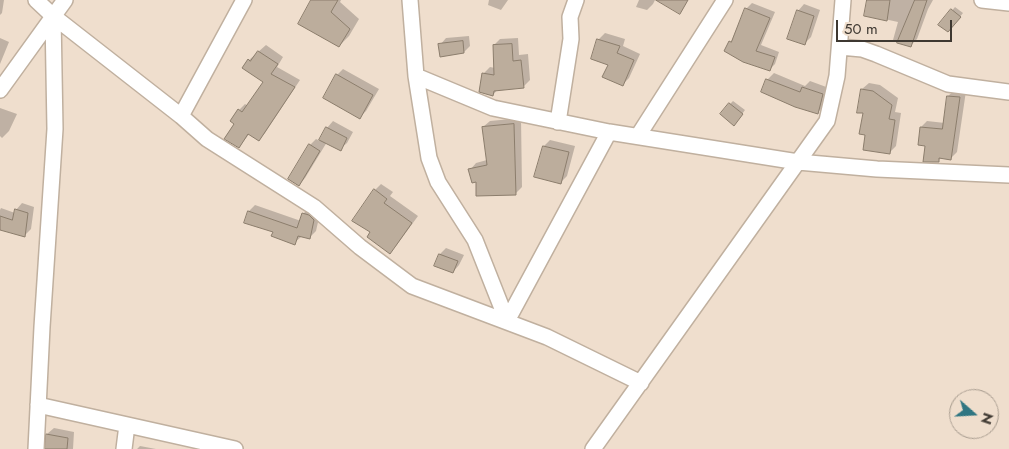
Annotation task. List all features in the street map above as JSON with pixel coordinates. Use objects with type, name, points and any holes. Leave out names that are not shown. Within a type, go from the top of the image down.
[{"type":"street","points":[[36,0],[52,16],[181,116],[207,139],[314,208],[360,247],[412,286],[547,337],[641,383]]},
{"type":"street","points":[[0,90],[65,0]]},
{"type":"street","points":[[181,116],[244,0]]},
{"type":"street","points":[[410,0],[416,76],[429,158],[438,182],[475,240],[506,321]]},
{"type":"street","points":[[558,122],[571,39],[570,17],[576,0]]},
{"type":"street","points":[[638,136],[725,0]]},
{"type":"street","points":[[593,449],[827,121],[837,76],[844,0]]},
{"type":"street","points":[[982,0],[1009,3]]},
{"type":"street","points":[[36,449],[55,129],[52,16]]},
{"type":"street","points":[[840,47],[862,49],[948,84],[1009,92]]},
{"type":"street","points":[[416,76],[493,108],[610,132],[798,162],[1009,175]]},
{"type":"street","points":[[506,321],[610,132]]},
{"type":"street","points":[[38,405],[235,449]]},
{"type":"street","points":[[124,449],[127,425]]},
{"type":"building","points":[[311,0],[338,0],[331,12],[350,29],[339,47],[298,24]]},
{"type":"building","points":[[656,0],[688,0],[680,14]]},
{"type":"building","points":[[867,0],[890,0],[887,21],[864,16]]},
{"type":"building","points":[[915,0],[927,0],[911,47],[897,43]]},
{"type":"building","points":[[745,8],[770,18],[756,51],[775,57],[770,71],[743,62],[724,51],[729,41],[731,42]]},
{"type":"building","points":[[951,9],[961,17],[948,32],[938,25]]},
{"type":"building","points":[[797,10],[814,16],[805,45],[787,39]]},
{"type":"building","points":[[597,39],[620,46],[617,53],[634,60],[623,86],[602,77],[608,65],[591,59]]},
{"type":"building","points":[[463,41],[464,53],[440,57],[438,44]]},
{"type":"building","points":[[512,44],[513,61],[521,60],[524,88],[494,91],[493,96],[479,92],[482,73],[494,75],[493,45]]},
{"type":"building","points":[[258,51],[278,64],[271,74],[295,87],[259,141],[248,134],[239,148],[224,139],[234,124],[230,121],[238,109],[242,112],[263,82],[242,68],[248,59],[250,61]]},
{"type":"building","points":[[336,74],[373,95],[360,119],[323,98]]},
{"type":"building","points":[[766,79],[800,92],[802,87],[823,94],[818,114],[795,107],[761,92]]},
{"type":"building","points":[[861,89],[873,91],[892,105],[889,119],[895,120],[890,154],[863,150],[865,135],[859,134],[863,113],[857,113]]},
{"type":"building","points":[[947,96],[960,97],[951,160],[939,158],[939,162],[923,162],[925,146],[918,145],[920,127],[942,129]]},
{"type":"building","points":[[729,103],[743,114],[734,126],[720,114]]},
{"type":"building","points":[[514,124],[516,195],[476,196],[476,182],[472,183],[468,169],[487,165],[482,127]]},
{"type":"building","points":[[326,127],[347,138],[341,151],[319,140]]},
{"type":"building","points":[[309,144],[320,151],[299,186],[288,179]]},
{"type":"building","points":[[543,146],[569,152],[561,184],[534,177]]},
{"type":"building","points":[[374,189],[387,199],[384,203],[412,223],[390,254],[367,237],[370,232],[352,221]]},
{"type":"building","points":[[15,209],[28,213],[25,237],[0,230],[0,216],[12,220]]},
{"type":"building","points":[[248,211],[297,228],[302,213],[309,215],[314,220],[310,239],[298,236],[295,245],[271,236],[273,232],[244,223]]},
{"type":"building","points":[[439,254],[458,261],[453,273],[434,266]]},
{"type":"building","points":[[46,434],[68,438],[67,449],[45,449]]}]
